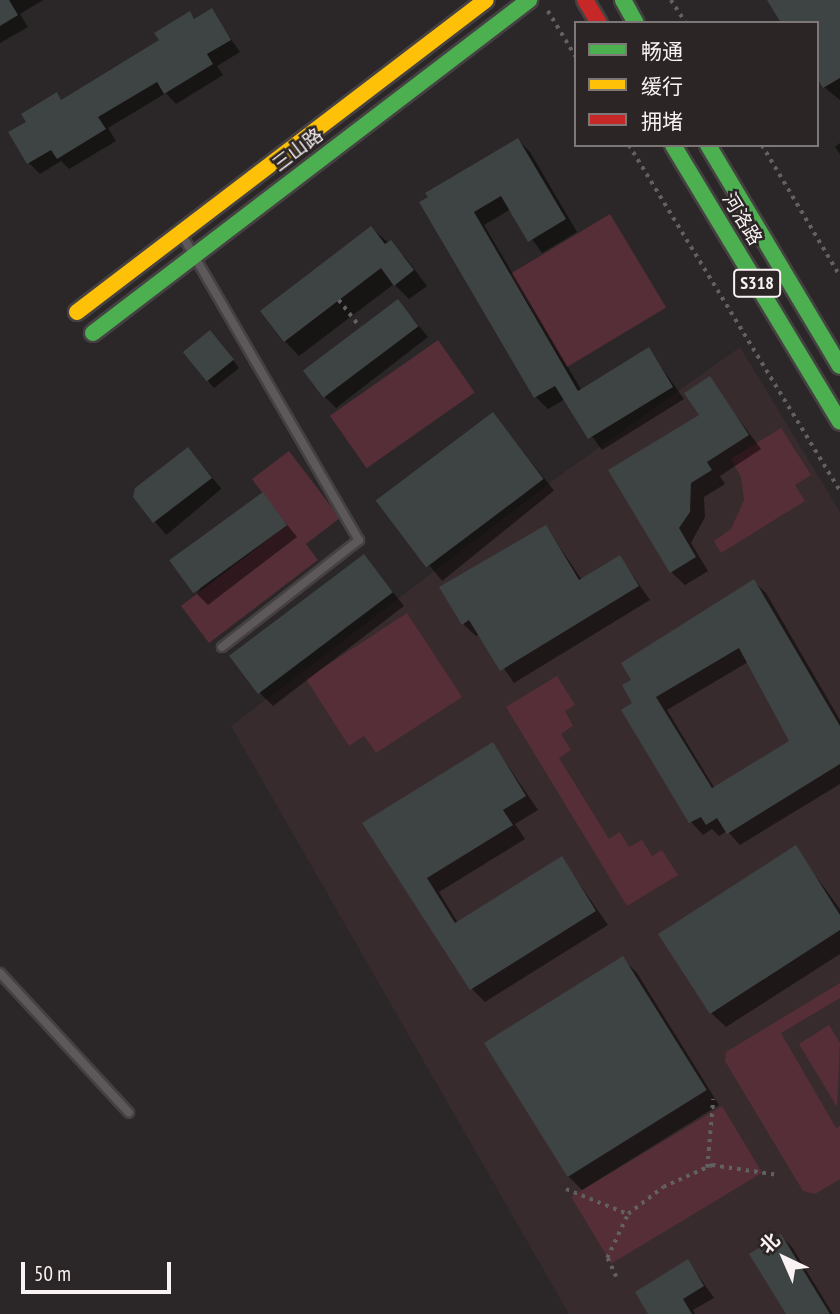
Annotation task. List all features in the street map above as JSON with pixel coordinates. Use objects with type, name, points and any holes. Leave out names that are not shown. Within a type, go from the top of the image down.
[{"type":"street","name":"三山路","points":[[77,312],[486,0]]},
{"type":"street","name":"三山路","points":[[93,333],[529,0]]},
{"type":"street","points":[[585,0],[597,21]]},
{"type":"street","points":[[623,0],[635,21]]},
{"type":"street","name":"河洛路","points":[[674,147],[840,422]]},
{"type":"street","name":"河洛路","points":[[709,147],[840,366]]},
{"type":"lane","points":[[181,233],[359,540],[222,647]]},
{"type":"lane","points":[[0,973],[129,1113]]},
{"type":"path","points":[[541,0],[574,54]]},
{"type":"path","points":[[671,0],[685,21]]},
{"type":"path","points":[[630,147],[840,491]]},
{"type":"path","points":[[763,147],[840,276]]},
{"type":"path","points":[[339,300],[360,327]]},
{"type":"path","points":[[707,1168],[713,1099]]},
{"type":"path","points":[[616,1277],[607,1258],[628,1214],[663,1187],[707,1168],[778,1175]]},
{"type":"path","points":[[566,1189],[628,1214]]},
{"type":"shaded area","points":[[610,214],[666,307],[567,367],[511,274]]},
{"type":"shaded area","points":[[438,340],[475,392],[367,468],[330,416]]},
{"type":"shaded area","points":[[740,347],[840,512],[840,1314],[569,1314],[231,726],[559,476]]},
{"type":"shaded area","points":[[781,428],[811,475],[795,485],[805,501],[721,553],[714,541],[731,529],[744,500],[741,477],[731,459]]},
{"type":"shaded area","points":[[289,451],[340,518],[306,544],[318,560],[209,643],[181,606],[287,525],[252,479]]},
{"type":"shaded area","points":[[407,613],[462,697],[376,753],[364,736],[349,746],[306,679]]},
{"type":"shaded area","points":[[557,676],[575,705],[565,711],[573,726],[561,734],[571,750],[559,758],[609,839],[620,832],[629,847],[642,840],[652,856],[662,850],[678,875],[627,906],[506,707]]},
{"type":"shaded area","points":[[840,983],[840,998],[781,1033],[836,1128],[840,1126],[840,1179],[815,1194],[803,1191],[725,1061],[726,1052]]},
{"type":"shaded area","points":[[829,1025],[840,1043],[837,1107],[799,1044]]},
{"type":"shaded area","points":[[722,1106],[762,1173],[611,1264],[571,1197]]},
{"type":"building","points":[[0,0],[9,0],[18,15],[0,26]]},
{"type":"building","points":[[767,0],[840,0],[840,78],[823,88],[819,81],[819,21],[780,21]]},
{"type":"building","points":[[212,8],[231,40],[207,54],[213,64],[164,94],[157,82],[98,117],[106,129],[57,159],[51,150],[27,164],[8,132],[26,122],[21,114],[57,92],[61,100],[159,40],[154,33],[190,11],[194,19]]},
{"type":"building","points":[[518,138],[566,219],[528,242],[501,196],[474,212],[578,391],[649,347],[673,387],[588,439],[555,386],[534,398],[419,202],[428,197],[425,193]]},
{"type":"building","points":[[371,226],[385,244],[391,240],[414,270],[394,286],[381,268],[284,342],[260,311]]},
{"type":"building","points":[[398,299],[418,326],[323,398],[303,371]]},
{"type":"building","points":[[210,330],[234,360],[207,382],[183,352]]},
{"type":"building","points":[[710,376],[749,435],[707,462],[712,470],[691,483],[690,512],[679,528],[696,557],[670,573],[608,470],[699,415],[684,393]]},
{"type":"building","points":[[493,412],[544,479],[426,568],[376,500]]},
{"type":"building","points":[[188,447],[212,478],[153,523],[133,497],[135,488]]},
{"type":"building","points":[[263,492],[287,525],[193,593],[169,560]]},
{"type":"building","points":[[546,525],[579,580],[620,555],[639,586],[500,671],[469,620],[462,625],[439,587]]},
{"type":"building","points":[[364,554],[393,592],[258,694],[229,656]]},
{"type":"building","points":[[754,579],[840,726],[840,764],[727,834],[717,818],[706,825],[701,817],[689,823],[621,710],[632,703],[622,685],[631,680],[621,663]],"holes":[[[739,648],[789,741],[712,788],[656,697]]]},
{"type":"building","points":[[493,742],[526,796],[503,810],[513,825],[427,878],[455,923],[562,856],[596,911],[470,990],[362,823]]},
{"type":"building","points":[[796,845],[840,915],[840,930],[710,1014],[658,934]]},
{"type":"building","points":[[623,956],[707,1090],[568,1177],[484,1043]]},
{"type":"building","points":[[781,1234],[830,1314],[786,1314],[749,1254]]},
{"type":"building","points":[[688,1259],[704,1286],[683,1299],[692,1314],[648,1314],[635,1292]]},
{"type":"traffic: fast","points":[[93,333],[529,0]]},
{"type":"traffic: fast","points":[[623,0],[635,21]]},
{"type":"traffic: fast","points":[[674,147],[840,422]]},
{"type":"traffic: fast","points":[[709,147],[840,366]]},
{"type":"traffic: slow","points":[[77,312],[486,0]]},
{"type":"traffic: jam","points":[[585,0],[598,21]]}]
